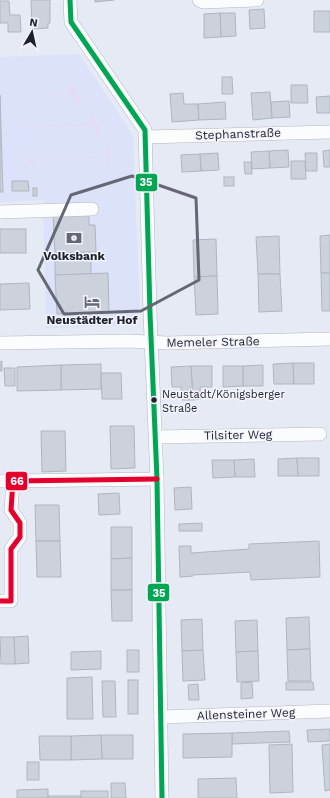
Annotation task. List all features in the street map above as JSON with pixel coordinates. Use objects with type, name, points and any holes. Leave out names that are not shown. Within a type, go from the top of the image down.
[{"type":"street","points":[[70,0],[71,22],[145,130],[146,137],[151,341],[156,437],[162,798]]},
{"type":"street","points":[[199,0],[203,2],[257,0]]},
{"type":"street","name":"Stephanstraße","points":[[146,137],[330,132]]},
{"type":"street","points":[[0,212],[92,210]]},
{"type":"street","name":"Memeler Straße","points":[[0,343],[151,341],[167,343],[330,339]]},
{"type":"street","name":"Tilsiter Weg","points":[[156,437],[320,434]]},
{"type":"street","points":[[0,601],[11,601],[11,549],[20,537],[20,523],[11,510],[6,481],[157,479]]},
{"type":"street","name":"Allensteiner Weg","points":[[161,717],[330,711]]},
{"type":"highlighted area","points":[[132,176],[196,198],[199,280],[141,311],[64,314],[38,270],[71,195]]},
{"type":"shaded area","points":[[79,54],[133,135],[140,313],[137,315],[136,322],[129,326],[46,328],[43,200],[0,202],[0,57]]},
{"type":"shaded area","points":[[68,84],[72,85],[81,101],[80,103],[74,103],[73,94],[37,95],[68,93]]},
{"type":"shaded area","points":[[90,116],[101,132],[100,134],[96,134],[95,125],[26,127],[90,124]]},
{"type":"shaded area","points":[[107,146],[109,147],[109,166],[107,157],[33,159],[34,168],[27,159],[107,156]]},
{"type":"building","points":[[31,0],[50,0],[50,23],[48,23],[48,28],[32,29]]},
{"type":"building","points":[[95,0],[114,0],[95,2]]},
{"type":"building","points":[[0,1],[9,1],[10,15],[20,15],[21,32],[8,32],[8,23],[0,23]]},
{"type":"building","points":[[264,9],[265,28],[250,29],[249,10]]},
{"type":"building","points":[[314,11],[330,11],[330,32],[314,32]]},
{"type":"building","points":[[220,13],[235,13],[236,36],[221,37]]},
{"type":"building","points":[[220,13],[221,37],[204,38],[204,14]]},
{"type":"building","points":[[222,77],[232,77],[233,94],[222,94]]},
{"type":"building","points":[[291,85],[307,85],[308,103],[291,103]]},
{"type":"building","points":[[270,92],[272,118],[253,120],[251,93]]},
{"type":"building","points":[[183,93],[184,104],[198,104],[199,120],[172,122],[170,94]]},
{"type":"building","points":[[0,95],[3,192],[0,192]]},
{"type":"building","points":[[330,96],[330,113],[317,113],[316,97]]},
{"type":"building","points":[[289,101],[290,117],[272,118],[271,102]]},
{"type":"building","points":[[225,102],[226,119],[199,120],[198,104]]},
{"type":"building","points":[[288,150],[289,167],[270,168],[269,151]]},
{"type":"building","points":[[330,150],[330,167],[324,167],[323,151]]},
{"type":"building","points":[[269,151],[270,168],[252,169],[251,152]]},
{"type":"building","points":[[218,153],[219,170],[201,171],[200,154]]},
{"type":"building","points":[[305,153],[317,153],[317,171],[306,171]]},
{"type":"building","points":[[200,154],[201,171],[182,172],[181,155]]},
{"type":"building","points":[[291,161],[305,161],[306,179],[291,179]]},
{"type":"building","points":[[244,162],[251,162],[252,174],[245,174]]},
{"type":"building","points":[[224,177],[234,177],[234,186],[224,186]]},
{"type":"building","points":[[12,181],[28,181],[29,191],[12,191]]},
{"type":"building","points":[[33,188],[37,188],[37,196],[33,196]]},
{"type":"building","points":[[89,215],[89,225],[95,225],[96,252],[55,253],[53,216]]},
{"type":"building","points":[[0,229],[26,229],[26,253],[0,253]]},
{"type":"building","points":[[330,235],[330,273],[321,273],[320,236]]},
{"type":"building","points":[[279,236],[280,274],[258,274],[256,237]]},
{"type":"building","points":[[216,239],[217,276],[194,277],[193,240]]},
{"type":"building","points":[[91,252],[91,274],[55,275],[55,253]]},
{"type":"building","points":[[108,273],[109,312],[57,314],[55,275]]},
{"type":"building","points":[[321,273],[330,273],[330,311],[322,311]]},
{"type":"building","points":[[258,274],[280,274],[282,311],[259,312]]},
{"type":"building","points":[[217,276],[218,314],[196,315],[194,277]]},
{"type":"building","points":[[29,283],[30,309],[0,310],[0,284]]},
{"type":"building","points":[[2,361],[2,371],[0,371],[0,362]]},
{"type":"building","points":[[293,363],[294,384],[274,384],[273,364]]},
{"type":"building","points":[[293,363],[314,363],[314,384],[294,384]]},
{"type":"building","points":[[101,364],[101,389],[61,390],[61,365]]},
{"type":"building","points":[[61,365],[61,390],[17,391],[17,367]]},
{"type":"building","points":[[263,365],[263,386],[243,386],[243,366]]},
{"type":"building","points":[[191,366],[212,366],[212,387],[200,387],[201,399],[193,400]]},
{"type":"building","points":[[191,366],[193,400],[182,400],[181,387],[172,387],[171,367]]},
{"type":"building","points":[[223,366],[243,366],[243,386],[223,387]]},
{"type":"building","points":[[4,368],[15,368],[15,386],[5,386]]},
{"type":"building","points":[[101,373],[121,373],[122,399],[102,399]]},
{"type":"building","points":[[110,426],[134,426],[135,468],[111,469]]},
{"type":"building","points":[[41,431],[65,431],[66,471],[42,472]]},
{"type":"building","points":[[297,458],[298,476],[278,476],[278,459]]},
{"type":"building","points":[[297,458],[319,458],[319,476],[298,476]]},
{"type":"building","points":[[254,459],[255,477],[235,477],[234,460]]},
{"type":"building","points":[[212,460],[234,460],[235,477],[213,478]]},
{"type":"building","points":[[191,487],[192,509],[175,510],[174,488]]},
{"type":"building","points":[[119,493],[120,514],[99,515],[98,494]]},
{"type":"building","points":[[35,505],[59,505],[60,541],[36,541]]},
{"type":"building","points":[[202,523],[202,531],[179,531],[179,524]]},
{"type":"building","points":[[111,527],[132,527],[132,558],[111,559]]},
{"type":"building","points":[[36,541],[60,541],[61,577],[37,577]]},
{"type":"building","points":[[319,541],[320,577],[251,580],[250,572],[180,577],[179,546],[191,546],[191,553],[249,549],[249,544]]},
{"type":"building","points":[[132,558],[132,590],[111,590],[111,559]]},
{"type":"building","points":[[111,590],[132,590],[132,621],[112,621]]},
{"type":"building","points":[[309,617],[310,649],[287,650],[286,618]]},
{"type":"building","points":[[202,619],[203,650],[182,651],[181,620]]},
{"type":"building","points":[[257,620],[258,651],[236,652],[235,621]]},
{"type":"building","points":[[28,636],[29,663],[15,664],[14,637]]},
{"type":"building","points":[[0,637],[14,637],[15,664],[1,664]]},
{"type":"building","points":[[310,649],[311,681],[288,681],[287,650]]},
{"type":"building","points":[[127,650],[139,650],[139,672],[127,672]]},
{"type":"building","points":[[203,650],[205,680],[183,681],[182,651]]},
{"type":"building","points":[[101,651],[101,669],[71,670],[71,652]]},
{"type":"building","points":[[258,651],[259,681],[237,682],[236,652]]},
{"type":"building","points":[[92,677],[93,719],[67,719],[67,678]]},
{"type":"building","points":[[128,680],[138,680],[138,714],[128,714]]},
{"type":"building","points":[[102,681],[115,681],[116,717],[103,717]]},
{"type":"building","points":[[252,682],[253,698],[241,699],[241,683]]},
{"type":"building","points":[[286,682],[313,682],[314,690],[286,690]]},
{"type":"building","points":[[198,684],[199,700],[189,700],[188,685]]},
{"type":"building","points":[[330,729],[330,741],[308,742],[307,730]]},
{"type":"building","points":[[289,731],[290,742],[232,744],[232,733]]},
{"type":"building","points":[[232,733],[232,757],[183,758],[183,734]]},
{"type":"building","points":[[101,735],[133,735],[133,759],[102,759]]},
{"type":"building","points":[[101,735],[102,759],[71,760],[71,736]]},
{"type":"building","points":[[39,736],[71,736],[71,760],[40,760]]},
{"type":"building","points":[[292,744],[293,792],[270,793],[269,745]]},
{"type":"building","points":[[330,744],[330,790],[325,791],[322,745]]},
{"type":"building","points":[[27,762],[39,762],[39,780],[27,780]]},
{"type":"building","points":[[236,778],[237,798],[198,798],[198,779]]},
{"type":"building","points":[[111,783],[125,783],[126,798],[111,798]]},
{"type":"building","points":[[48,789],[48,798],[17,798],[17,790]]},
{"type":"building","points":[[81,791],[108,791],[108,798],[81,798]]},
{"type":"building","points":[[48,796],[81,796],[81,798],[48,798]]},
{"type":"transit line","name":"35","points":[[70,0],[71,22],[145,130],[150,313],[157,479],[162,798]]},
{"type":"transit line","name":"66","points":[[0,601],[11,601],[11,549],[20,537],[20,523],[11,510],[13,481],[157,479]]},
{"type":"place","name":"Volksbank","points":[[74,238]]},
{"type":"place","name":"Neustädter Hof","points":[[92,302]]},
{"type":"place","name":"Neustadt/Königsberger Straße","points":[[154,400]]}]
